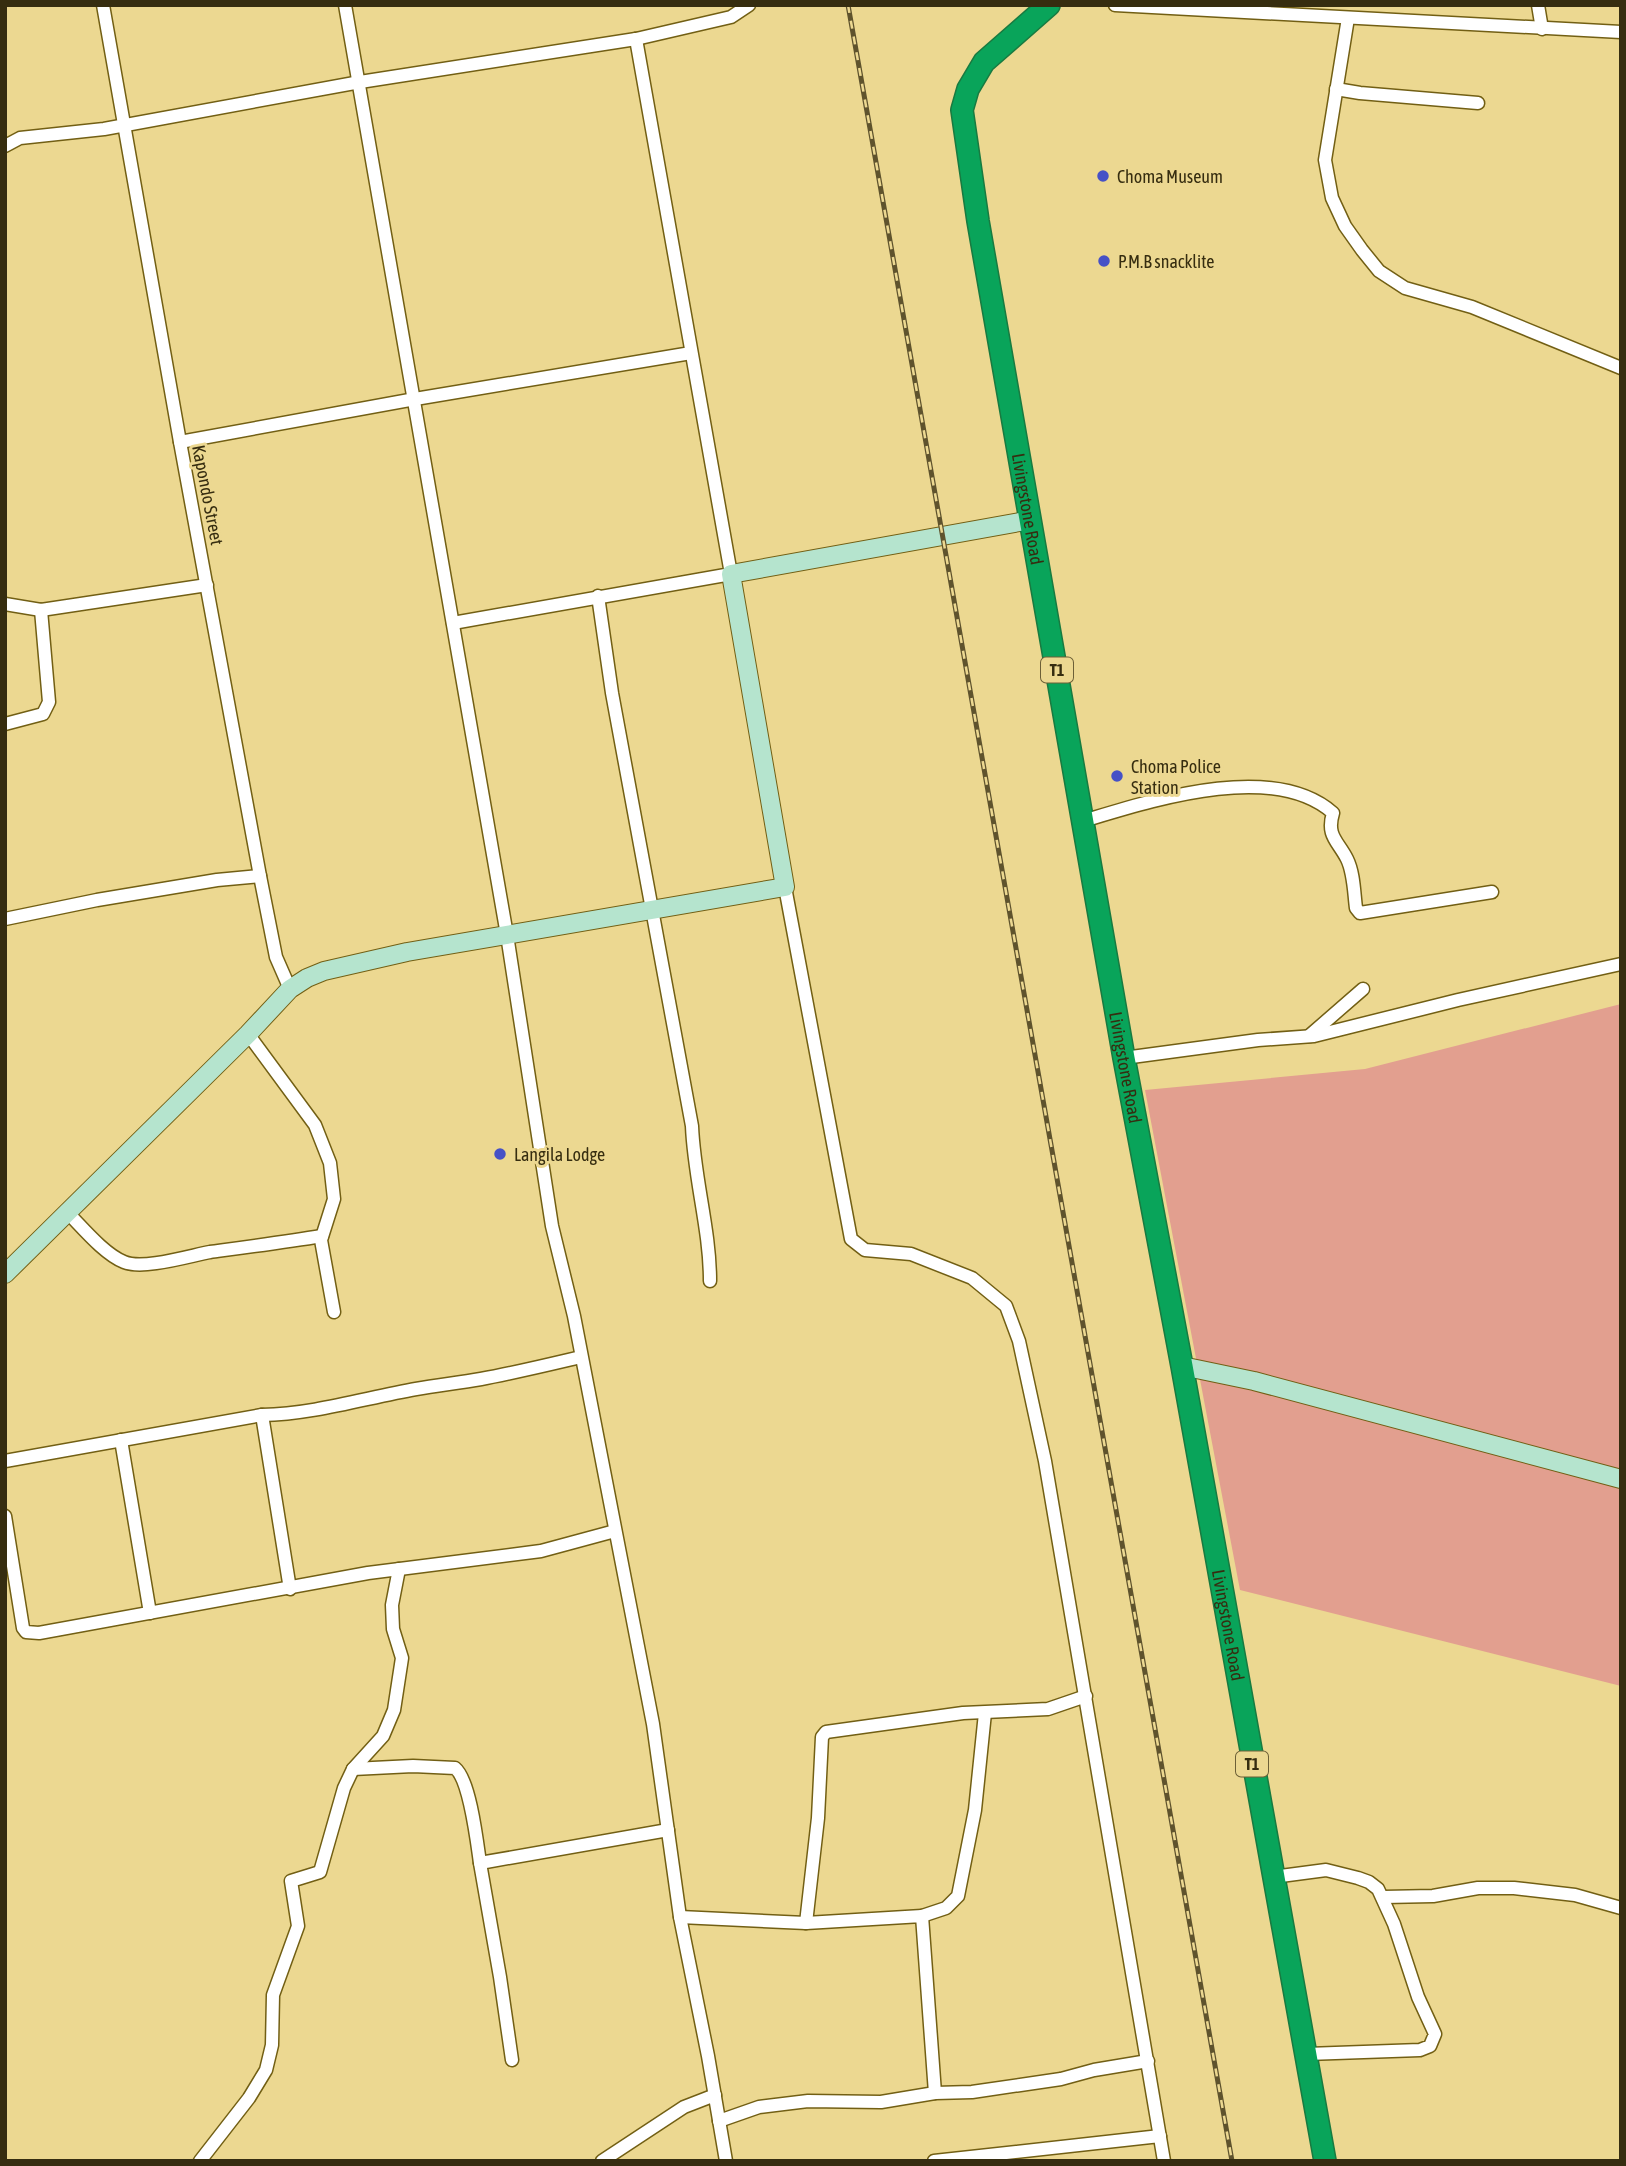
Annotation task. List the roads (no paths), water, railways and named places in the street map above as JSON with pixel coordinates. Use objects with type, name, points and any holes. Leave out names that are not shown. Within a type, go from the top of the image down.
[{"type":"highway","name":"Livingstone Road","points":[[1049,5],[984,62],[968,89],[962,110],[978,221],[1124,1058],[1325,2161]]},
{"type":"street","name":"Kapondo Street","points":[[103,5],[260,876],[276,957],[290,989]]},
{"type":"street","points":[[345,5],[507,935],[552,1226],[574,1316],[653,1724],[680,1917],[726,2161]]},
{"type":"street","points":[[5,146],[20,138],[124,126],[360,82],[636,39],[731,17],[749,5]]},
{"type":"street","points":[[1115,5],[1262,15],[1295,10],[1348,18],[1621,32]]},
{"type":"street","points":[[1538,5],[1542,29]]},
{"type":"street","points":[[1348,18],[1325,160],[1332,198],[1345,226],[1379,271],[1405,288],[1472,307],[1621,368]]},
{"type":"street","points":[[636,39],[785,887],[851,1238],[865,1250],[911,1254],[972,1279],[1006,1306],[1019,1341],[1045,1461],[1164,2161]]},
{"type":"street","points":[[1336,89],[1478,103]]},
{"type":"street","points":[[180,443],[691,353]]},
{"type":"street","points":[[453,623],[1031,520]]},
{"type":"street","points":[[5,604],[41,610],[207,585]]},
{"type":"street","points":[[598,596],[612,693],[682,1086],[692,1126],[693,1155],[710,1262],[710,1281]]},
{"type":"street","points":[[5,724],[43,714],[49,702],[41,610]]},
{"type":"street","points":[[1083,821],[1173,797],[1219,789],[1284,789],[1323,805],[1333,813],[1330,823],[1335,844],[1347,859],[1356,908],[1360,912],[1492,892]]},
{"type":"street","points":[[5,919],[111,897],[260,876]]},
{"type":"street","points":[[5,1274],[248,1034],[290,989],[307,978],[324,971],[407,952],[785,887]]},
{"type":"street","points":[[1124,1058],[1309,1036],[1621,964]]},
{"type":"street","points":[[1309,1036],[1363,989]]},
{"type":"street","points":[[248,1034],[315,1125],[330,1163],[334,1199],[321,1240],[334,1312]]},
{"type":"street","points":[[67,1212],[102,1246],[125,1263],[174,1260],[322,1236]]},
{"type":"street","points":[[5,1461],[262,1415],[285,1415],[358,1403],[581,1357]]},
{"type":"street","points":[[1182,1366],[1254,1381],[1621,1479]]},
{"type":"street","points":[[262,1415],[290,1589]]},
{"type":"street","points":[[121,1440],[150,1613]]},
{"type":"street","points":[[5,1516],[23,1628],[26,1632],[38,1633],[399,1569],[541,1550],[615,1531]]},
{"type":"street","points":[[201,2161],[249,2098],[266,2070],[272,2045],[273,1995],[298,1926],[291,1881],[320,1872],[344,1788],[354,1769],[383,1736],[394,1710],[402,1658],[393,1629],[392,1605],[399,1569]]},
{"type":"street","points":[[806,1923],[818,1818],[822,1738],[826,1732],[963,1713],[1048,1709],[1086,1696]]},
{"type":"street","points":[[680,1917],[806,1923],[922,1916],[946,1908],[958,1896],[975,1810],[985,1713]]},
{"type":"street","points":[[354,1769],[413,1766],[455,1768],[460,1772],[470,1805],[512,2060]]},
{"type":"street","points":[[480,1863],[668,1830]]},
{"type":"street","points":[[1273,1877],[1326,1870],[1369,1882],[1384,1897],[1418,1997],[1436,2034],[1430,2046],[1420,2050],[1307,2054]]},
{"type":"street","points":[[1384,1897],[1433,1896],[1478,1888],[1514,1888],[1575,1895],[1621,1908]]},
{"type":"street","points":[[922,1916],[935,2093]]},
{"type":"street","points":[[719,2121],[758,2107],[808,2101],[881,2102],[935,2093],[972,2092],[1061,2079],[1148,2061]]},
{"type":"street","points":[[602,2161],[684,2107],[715,2095]]},
{"type":"street","points":[[934,2161],[981,2158],[1160,2136]]},
{"type":"railway","points":[[848,5],[1232,2161]]},
{"type":"place","name":"Choma Museum","points":[[1103,176]]},
{"type":"place","name":"P.M.B snacklite","points":[[1104,261]]},
{"type":"place","name":"Choma Police Station","points":[[1117,776]]},
{"type":"place","name":"Langila Lodge","points":[[500,1154]]}]
